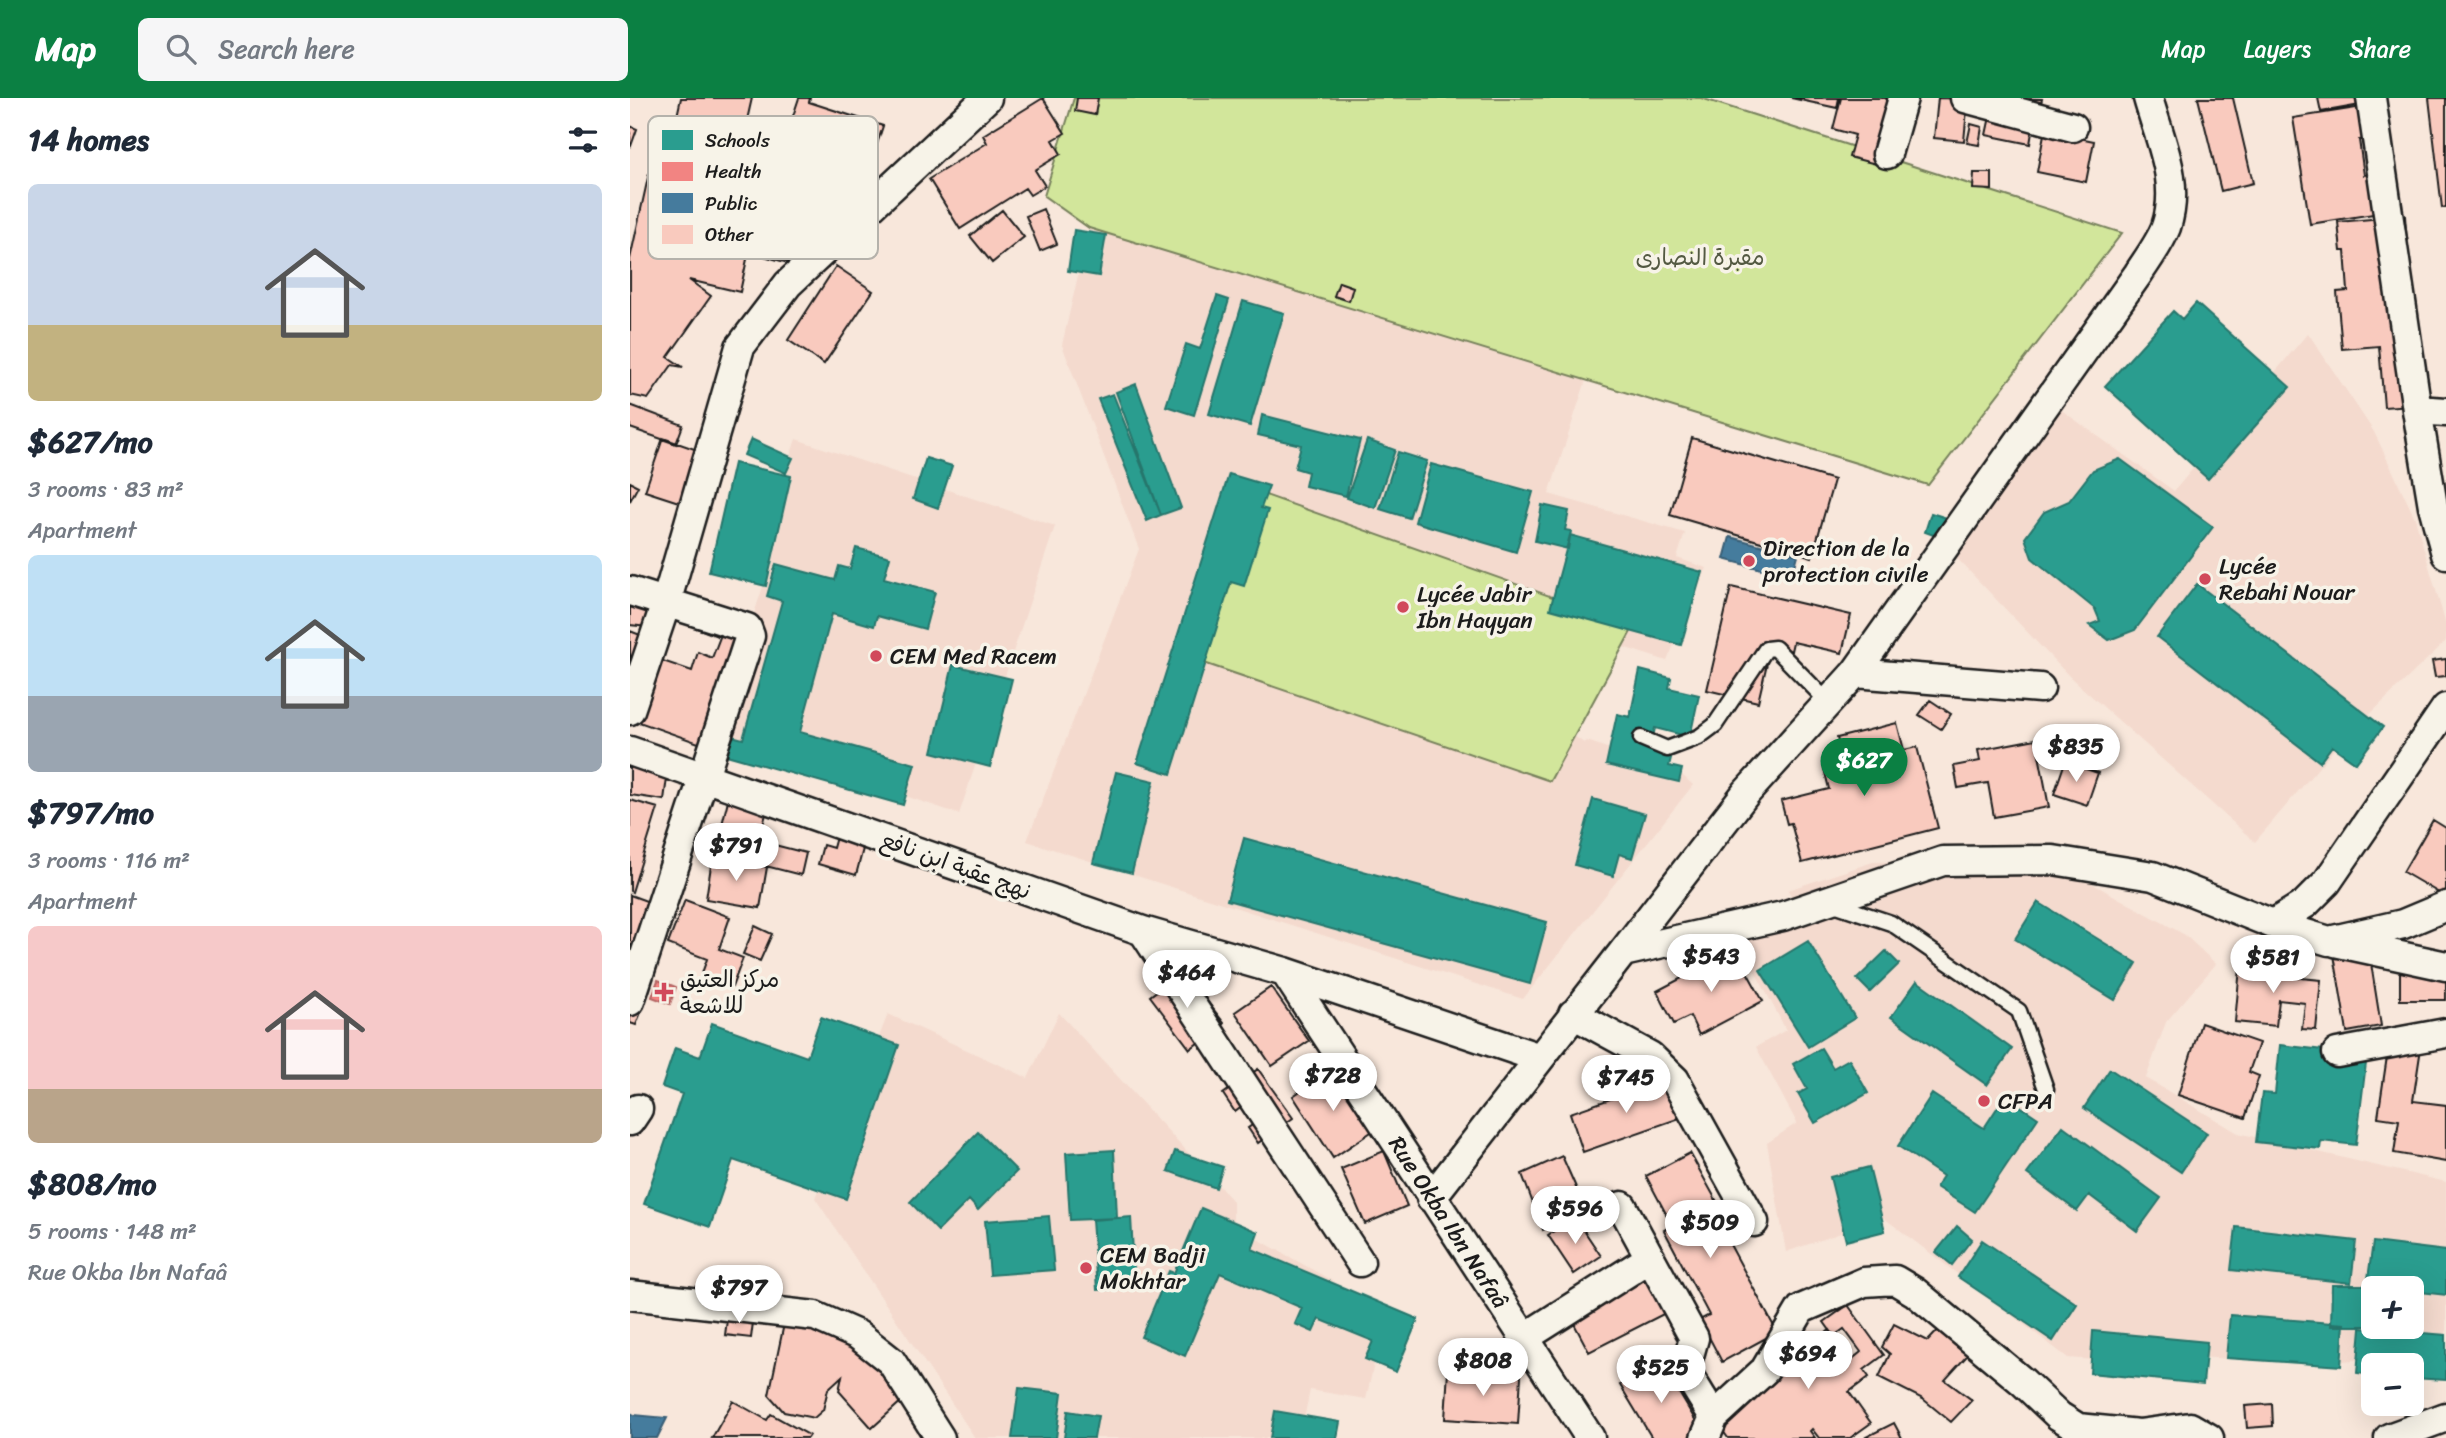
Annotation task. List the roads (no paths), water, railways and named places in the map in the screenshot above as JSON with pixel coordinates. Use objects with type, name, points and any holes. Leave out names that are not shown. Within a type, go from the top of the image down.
[{"type":"street","points":[[878,200],[987,98]]},
{"type":"street","points":[[1887,155],[1903,98]]},
{"type":"street","points":[[1965,98],[2073,127]]},
{"type":"street","points":[[1431,1198],[1746,793],[1855,673],[2138,274],[2165,227],[2172,184],[2164,146],[2148,98]]},
{"type":"street","points":[[2371,98],[2417,410],[2433,506],[2446,554]]},
{"type":"street","points":[[630,710],[666,603],[740,347],[788,284],[815,259]]},
{"type":"street","points":[[2417,410],[2446,412]]},
{"type":"street","points":[[630,591],[747,628],[750,636],[630,1001]]},
{"type":"street","points":[[1855,673],[2040,688]]},
{"type":"street","points":[[2273,924],[2305,904],[2327,882],[2446,709]]},
{"type":"street","name":"نهج عقبة ابن نافع","points":[[630,751],[1143,931],[1285,972],[1540,1058]]},
{"type":"street","points":[[1623,952],[1783,916],[1943,861],[2053,860],[2153,876],[2273,924],[2329,941],[2446,966]]},
{"type":"street","points":[[2329,941],[2403,924],[2446,906]]},
{"type":"street","points":[[1143,931],[1360,1262]]},
{"type":"street","name":"Rue Okba Ibn Nafaâ","points":[[1285,972],[1350,1067],[1431,1198],[1590,1438]]},
{"type":"street","points":[[1573,1014],[1650,1056],[1675,1080],[1754,1222]]},
{"type":"street","points":[[2337,1053],[2446,1033]]},
{"type":"street","points":[[1622,1206],[1694,1338],[1685,1370],[1710,1428],[1765,1370],[1801,1309],[1847,1287],[1882,1279],[1895,1280],[1915,1292],[2024,1382],[2059,1416],[2078,1428],[2139,1434],[2190,1427],[2209,1438]]},
{"type":"street","points":[[1524,1338],[1650,1258]]},
{"type":"street","points":[[630,1295],[815,1316],[858,1335],[891,1361],[940,1438]]},
{"type":"street","points":[[2389,1438],[2446,1416]]},
{"type":"lane","points":[[1641,738],[1667,750],[1699,737],[1715,725],[1766,649],[1775,648],[1828,702]]},
{"type":"lane","points":[[1826,901],[1891,923],[2019,1012],[2046,1089]]},
{"type":"place","name":"Direction de la protection civile","points":[[1749,561]]},
{"type":"place","name":"Lycée Rebahi Nouar","points":[[2205,579]]},
{"type":"place","name":"Lycée Jabir Ibn Hayyan","points":[[1403,607]]},
{"type":"place","name":"CEM Med Racem","points":[[876,656]]},
{"type":"place","name":"مركز العتيق للاشعة","points":[[664,992]]},
{"type":"place","name":"CFPA","points":[[1984,1101]]},
{"type":"place","name":"CEM Badji Mokhtar","points":[[1086,1268]]},
{"type":"park label","name":"مقبرة النصارى","points":[[1700,257]]}]
